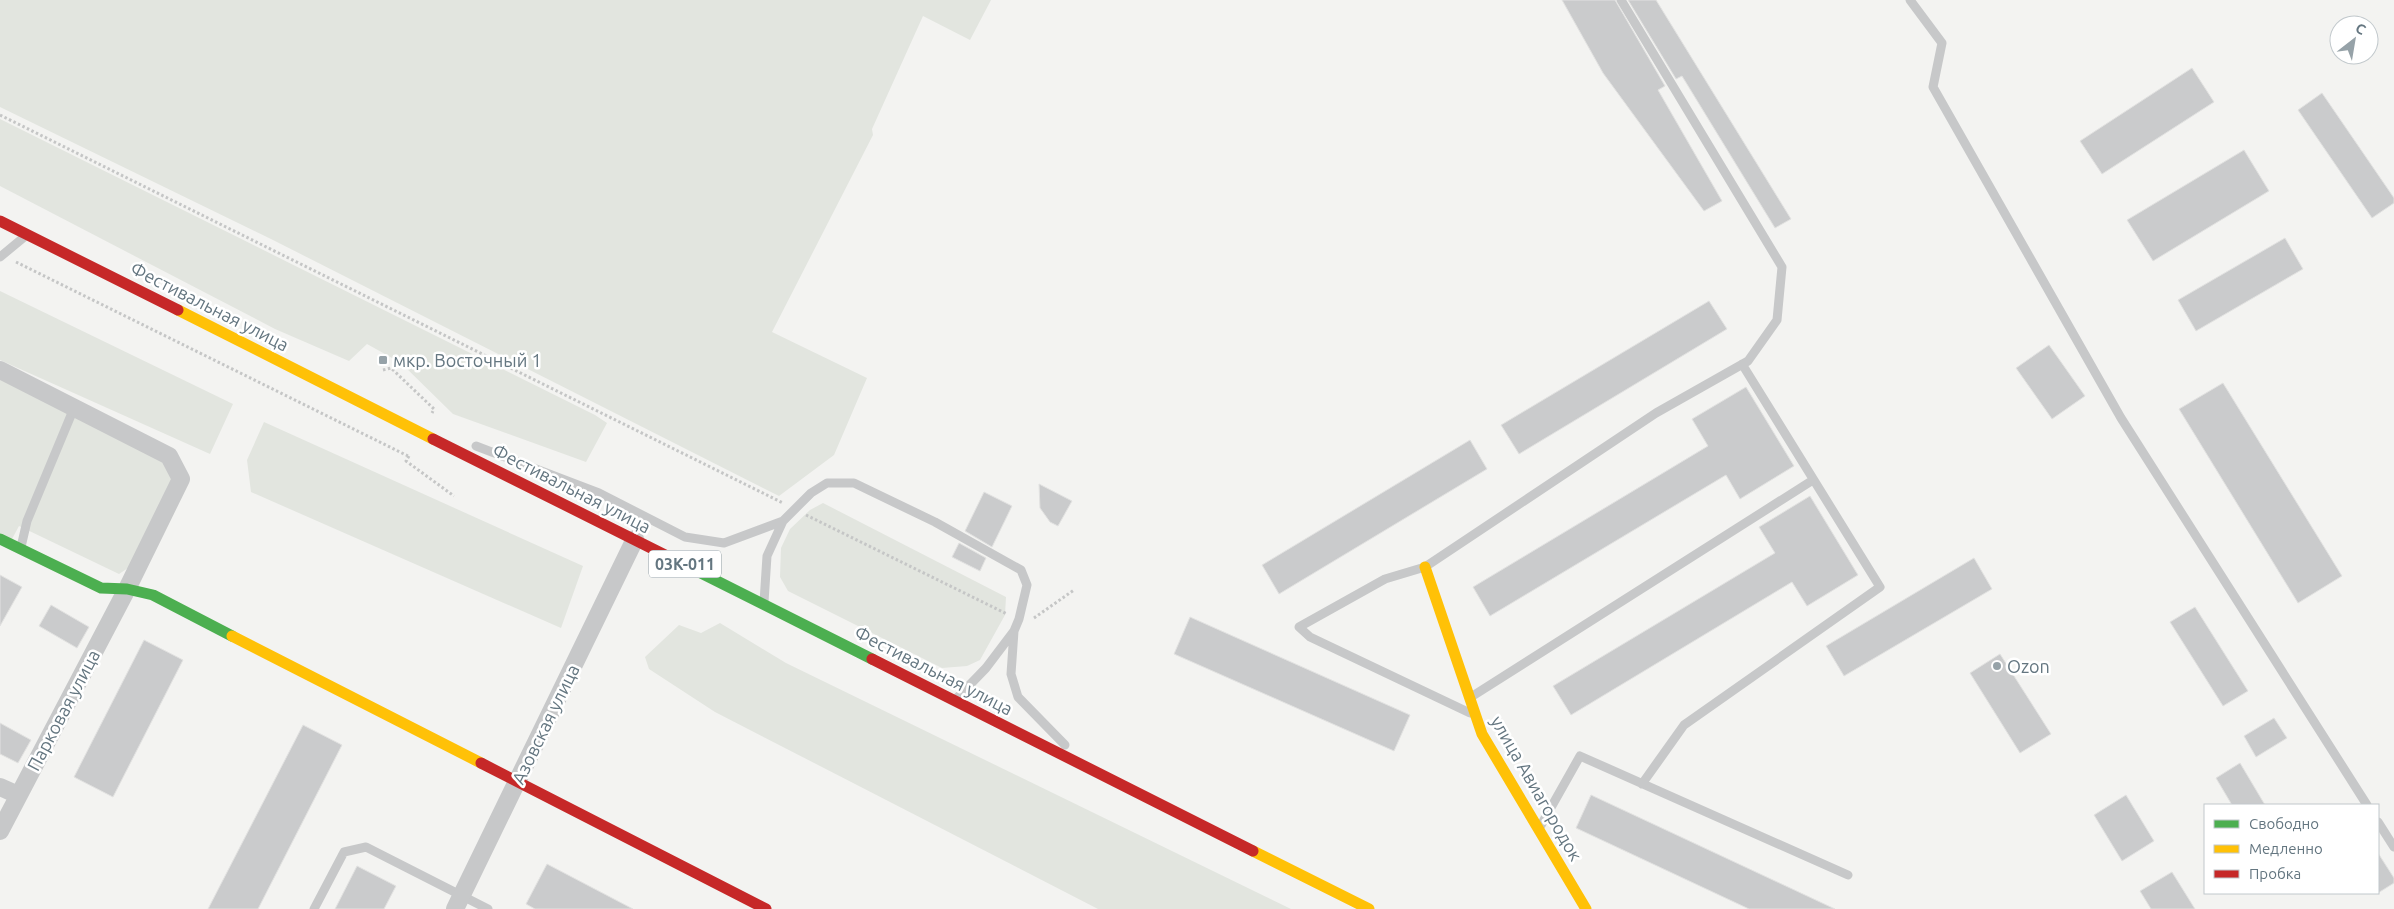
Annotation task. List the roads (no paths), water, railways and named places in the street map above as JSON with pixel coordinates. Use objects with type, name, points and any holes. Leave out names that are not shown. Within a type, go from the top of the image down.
[{"type":"main road","name":"Фестивальная улица","points":[[0,221],[1370,909]]},
{"type":"main road","points":[[0,539],[101,588],[127,589],[153,595],[766,909]]},
{"type":"main road","name":"улица Авиагородок","points":[[1425,566],[1482,734],[1586,909]]},
{"type":"street","points":[[0,370],[74,408]]},
{"type":"street","name":"Парковая улица","points":[[0,831],[127,589],[181,478],[169,456],[74,408]]},
{"type":"street","name":"Азовская улица","points":[[458,902],[635,539]]},
{"type":"street","points":[[0,787],[18,795]]},
{"type":"lane","points":[[1476,715],[1310,637],[1300,627],[1385,579],[1425,566],[1656,414],[1748,361],[1777,320],[1782,267],[1621,0]]},
{"type":"lane","points":[[1910,0],[1942,43],[1933,87],[2121,418],[2366,804]]},
{"type":"lane","points":[[1,256],[28,234]]},
{"type":"lane","points":[[1642,784],[1684,725],[1880,588],[1742,364]]},
{"type":"lane","points":[[373,407],[452,437]]},
{"type":"lane","points":[[21,550],[28,521],[74,408]]},
{"type":"lane","points":[[470,444],[599,492],[684,537],[724,543],[784,521]]},
{"type":"lane","points":[[1470,698],[1813,480]]},
{"type":"lane","points":[[764,604],[766,556],[784,521],[794,508],[811,493],[827,483],[854,482],[919,514],[1021,570],[1027,584],[1019,620],[1014,631],[986,668],[956,700]]},
{"type":"lane","points":[[1014,631],[1011,674],[1018,697],[1085,765]]},
{"type":"lane","points":[[1539,830],[1580,756],[1848,875]]},
{"type":"lane","points":[[2379,824],[2394,847]]},
{"type":"lane","points":[[314,909],[344,852],[366,847],[458,902],[488,909]]},
{"type":"place","name":"мкр. Восточный 1","points":[[383,360]]},
{"type":"place","name":"Ozon","points":[[1997,666]]}]
